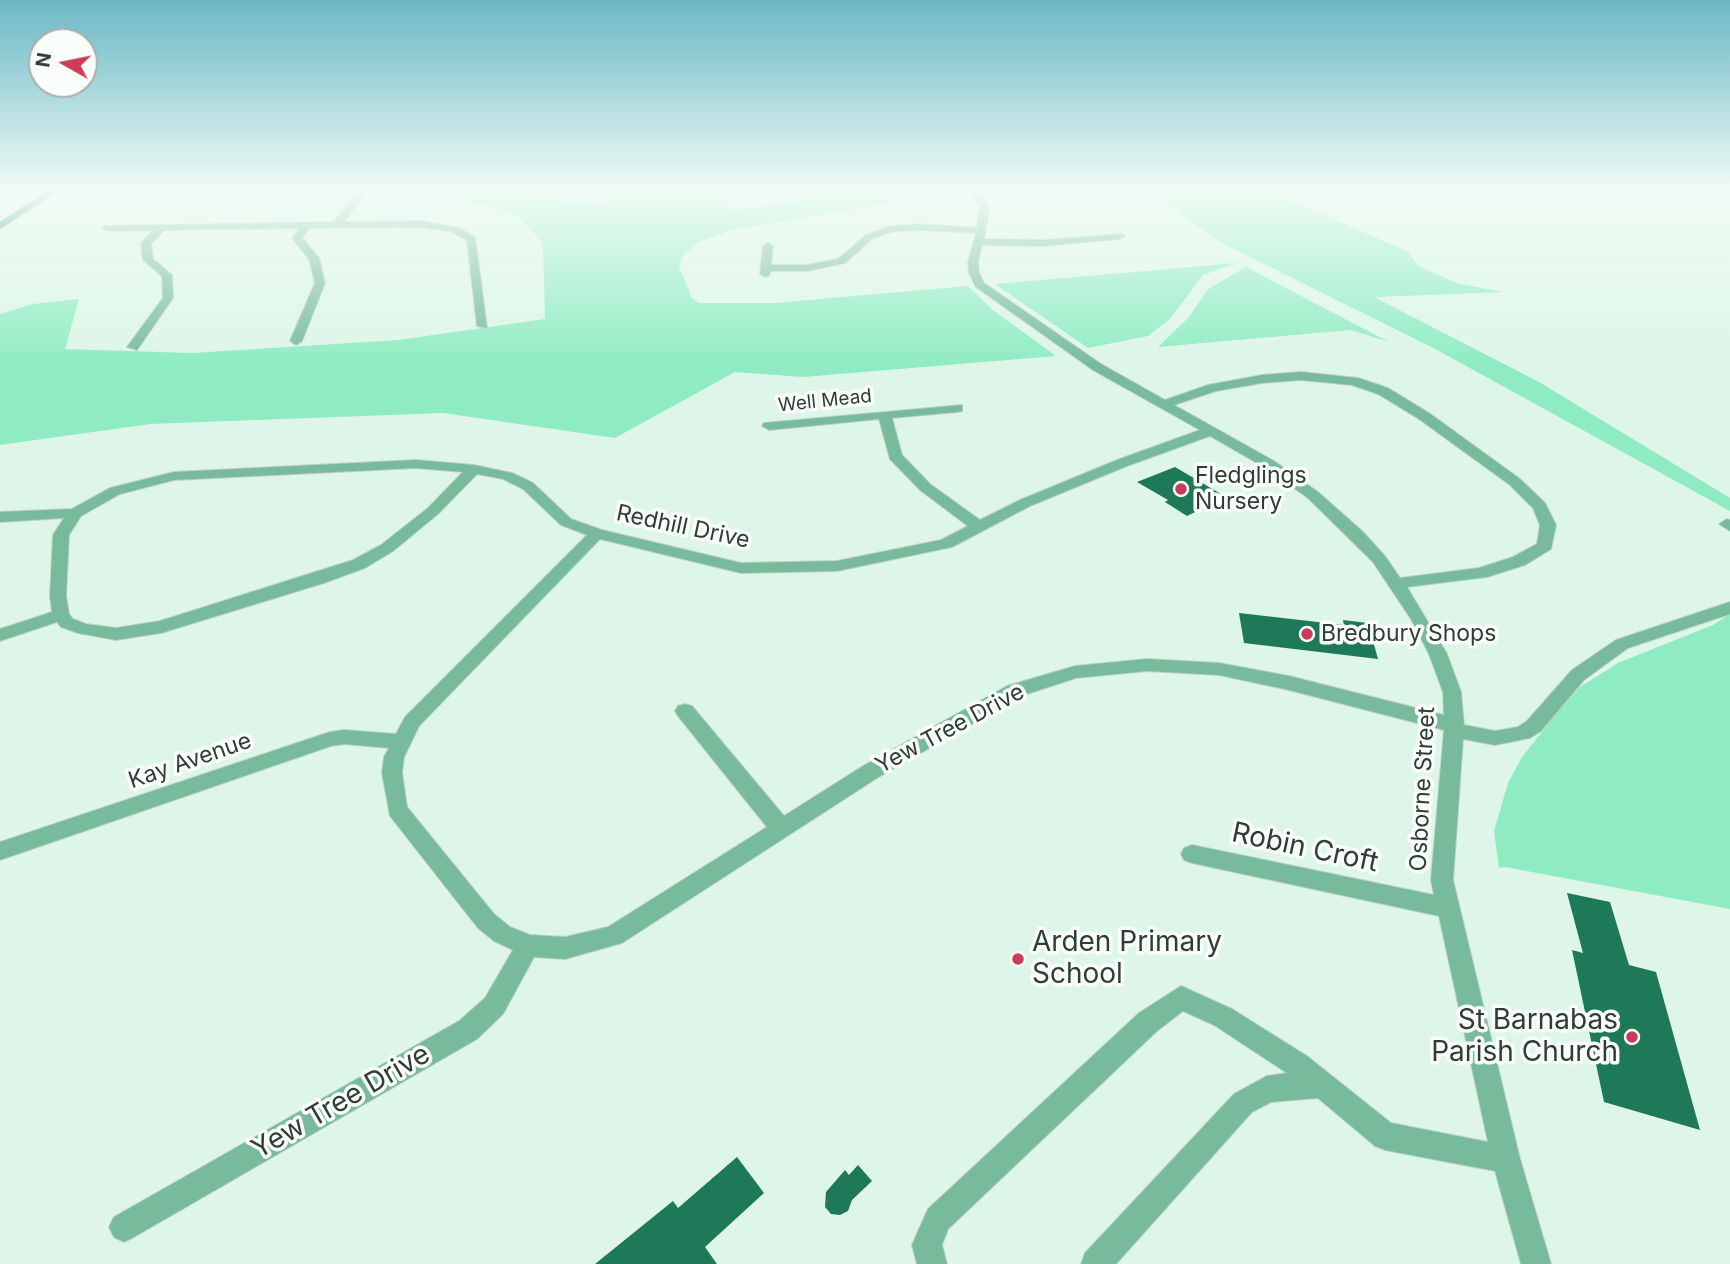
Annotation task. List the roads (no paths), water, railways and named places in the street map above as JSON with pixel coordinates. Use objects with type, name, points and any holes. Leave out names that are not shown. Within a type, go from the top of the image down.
[{"type":"street","points":[[133,347],[168,298],[167,275],[148,260],[146,247]]},
{"type":"street","points":[[296,341],[320,283],[314,258],[305,247]]},
{"type":"street","points":[[473,247],[483,326]]},
{"type":"street","points":[[768,247],[766,271],[807,268],[841,261],[857,247]]},
{"type":"street","name":"Osborne Street","points":[[977,247],[973,262],[974,273],[980,285],[1080,356],[1269,464],[1313,495],[1356,534],[1398,583],[1438,654],[1452,692],[1454,728],[1442,880],[1506,1159],[1536,1264]]},
{"type":"street","points":[[1162,405],[1213,388],[1262,379],[1301,376],[1354,381],[1383,391],[1424,416],[1515,482],[1539,506],[1548,525],[1545,546],[1519,561],[1468,575],[1398,583]]},
{"type":"street","name":"Well Mead","points":[[769,426],[957,408]]},
{"type":"street","name":"Well Mead","points":[[885,415],[895,456],[925,487],[979,527]]},
{"type":"street","name":"Redhill Drive","points":[[0,517],[75,513],[115,491],[174,476],[416,464],[507,476],[528,486],[566,522],[597,534],[741,568],[837,566],[946,544],[1037,498],[1122,463],[1211,431]]},
{"type":"street","points":[[75,513],[61,534],[58,596],[61,615],[67,623],[84,629],[116,634],[161,627],[359,564],[387,548],[433,511],[474,470]]},
{"type":"street","name":"Yew Tree Drive","points":[[597,534],[422,711],[400,742],[392,773],[397,810],[485,921],[502,934],[528,946],[565,948],[614,936],[870,772],[1014,691],[1075,672],[1147,665],[1219,668],[1289,683],[1495,738],[1523,733],[1534,726],[1578,675],[1622,644],[1730,608]]},
{"type":"street","points":[[0,635],[61,615]]},
{"type":"street","points":[[685,711],[781,828]]},
{"type":"street","name":"Kay Avenue","points":[[0,852],[330,739],[344,737],[400,742]]},
{"type":"street","name":"Robin Croft","points":[[1192,854],[1448,908]]},
{"type":"street","name":"Yew Tree Drive","points":[[124,1227],[468,1030],[494,1006],[528,946]]},
{"type":"street","points":[[932,1264],[927,1245],[938,1219],[1148,1022],[1181,998],[1223,1017],[1298,1065],[1385,1136],[1506,1159]]},
{"type":"street","points":[[1096,1264],[1243,1103],[1267,1089],[1292,1085],[1323,1086]]},
{"type":"place","name":"Fledglings Nursery","points":[[1181,489]]},
{"type":"place","name":"Bredbury Shops","points":[[1307,634]]},
{"type":"place","name":"Arden Primary School","points":[[1018,959]]},
{"type":"place","name":"St Barnabas Parish Church","points":[[1632,1037]]}]
